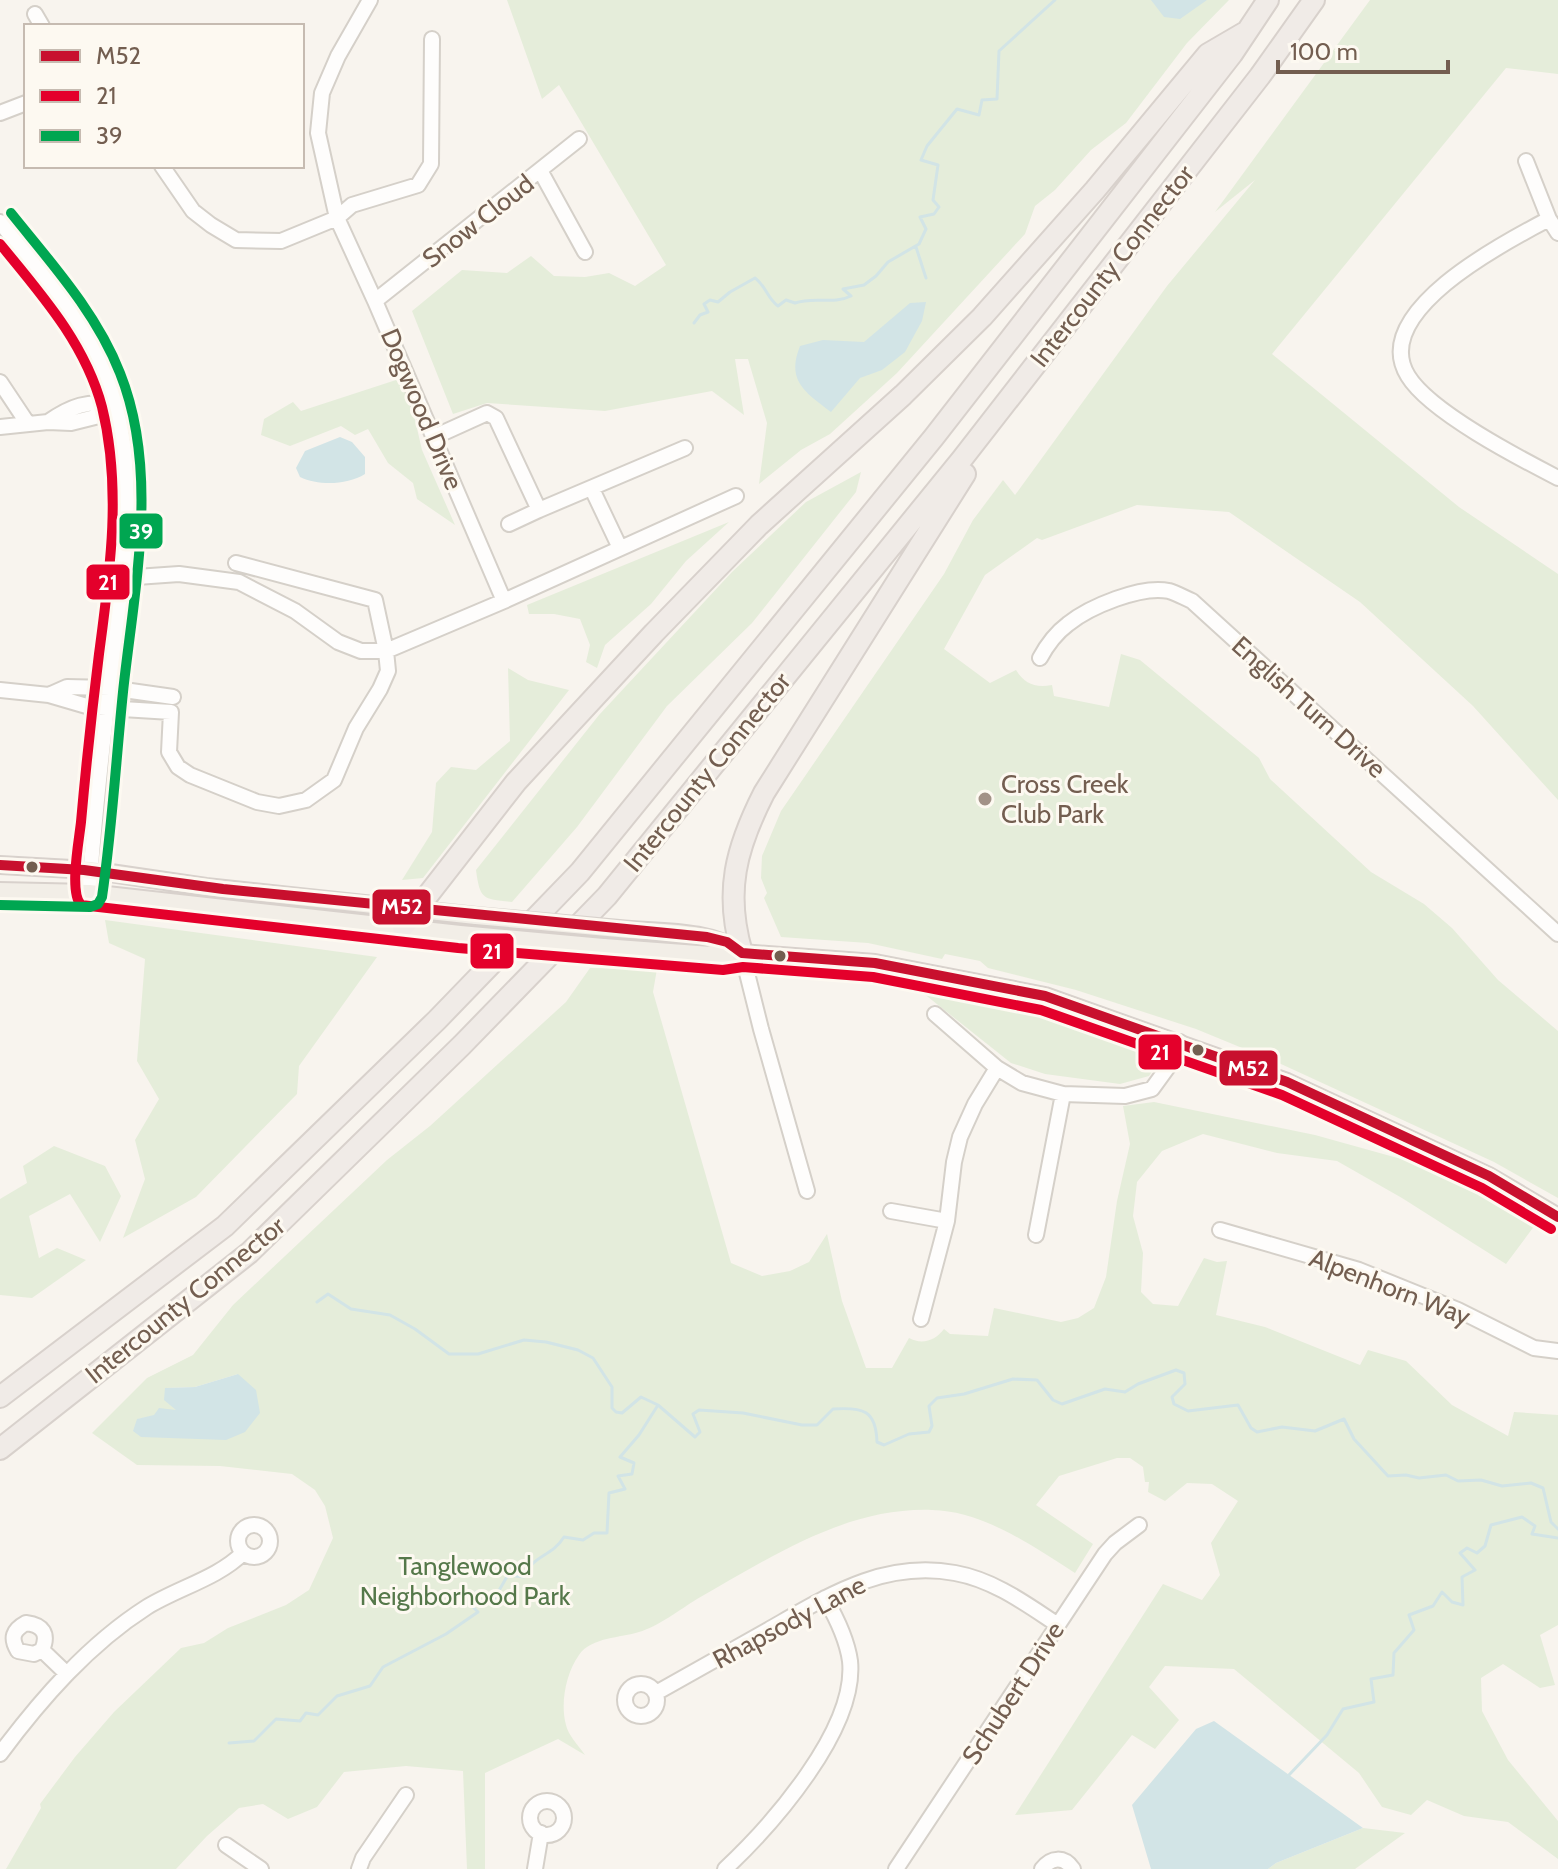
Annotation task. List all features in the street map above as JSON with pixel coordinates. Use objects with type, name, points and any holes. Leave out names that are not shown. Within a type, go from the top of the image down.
[{"type":"highway","name":"Intercounty Connector","points":[[0,1397],[225,1226],[437,1020],[580,872],[934,437],[1232,54],[1268,0]]},
{"type":"highway","name":"Intercounty Connector","points":[[0,1449],[249,1253],[462,1045],[607,896],[962,459],[1260,76],[1314,0]]},
{"type":"highway","points":[[403,927],[516,782],[654,633],[759,525],[903,395],[982,317],[1095,190],[1208,54],[1244,33]]},
{"type":"highway","points":[[742,953],[734,924],[732,895],[746,828],[764,793],[1025,379]]},
{"type":"main road","points":[[0,865],[90,870],[206,887],[707,937],[727,942],[742,953]]},
{"type":"main road","points":[[0,891],[89,893],[603,947],[875,963],[1045,996],[1287,1082],[1489,1176],[1558,1217]]},
{"type":"street","name":"Dogwood Drive","points":[[370,0],[338,56],[322,93],[318,133],[337,218],[504,601]]},
{"type":"street","points":[[163,168],[193,211],[236,240],[281,241],[337,218],[352,205],[418,185],[431,164],[432,39]]},
{"type":"street","points":[[0,113],[24,104]]},
{"type":"street","name":"Snow Cloud","points":[[375,301],[579,139]]},
{"type":"street","points":[[1526,161],[1549,219],[1558,233]]},
{"type":"street","points":[[541,172],[585,252]]},
{"type":"street","points":[[1549,219],[1497,245],[1455,276],[1406,326],[1402,354],[1406,373],[1422,392],[1466,426],[1558,478]]},
{"type":"street","points":[[0,222],[70,309],[101,364],[115,405],[127,478],[122,578],[89,893]]},
{"type":"street","points":[[0,382],[28,424]]},
{"type":"street","points":[[0,427],[48,422],[64,411],[95,402],[115,405]]},
{"type":"street","points":[[434,437],[487,413],[496,418],[539,510]]},
{"type":"street","points":[[509,524],[685,448]]},
{"type":"street","points":[[592,489],[620,548]]},
{"type":"street","points":[[122,578],[179,574],[239,582],[295,611],[338,642],[361,651],[386,651],[736,496]]},
{"type":"street","points":[[172,704],[169,752],[178,767],[190,775],[257,802],[279,806],[306,800],[334,780],[356,728],[380,689],[388,671],[375,600],[236,563]]},
{"type":"street","name":"English Turn Drive","points":[[1040,658],[1054,636],[1069,622],[1101,605],[1136,593],[1167,591],[1192,601],[1558,934]]},
{"type":"street","points":[[49,695],[67,687],[110,688],[172,704]]},
{"type":"street","points":[[0,690],[49,695],[90,707],[172,704]]},
{"type":"street","points":[[742,953],[807,1191]]},
{"type":"street","points":[[935,1014],[997,1068],[1022,1083],[1063,1094],[1125,1096],[1152,1089],[1168,1067],[1180,1042]]},
{"type":"street","points":[[921,1319],[947,1221],[960,1137],[997,1068]]},
{"type":"street","points":[[1036,1235],[1063,1094]]},
{"type":"street","points":[[891,1211],[947,1221]]},
{"type":"street","name":"Alpenhorn Way","points":[[1220,1230],[1359,1270],[1458,1310],[1534,1348],[1558,1351]]},
{"type":"street","name":"Schubert Drive","points":[[896,1869],[1105,1554],[1139,1525]]},
{"type":"street","points":[[0,1754],[67,1674],[104,1639],[147,1608],[227,1566],[243,1553]]},
{"type":"street","name":"Rhapsody Lane","points":[[656,1693],[825,1598],[858,1581],[887,1573],[925,1570],[956,1573],[1003,1589],[1058,1625]]},
{"type":"street","points":[[725,1869],[752,1844],[782,1808],[836,1728],[848,1693],[850,1663],[836,1616],[825,1598]]},
{"type":"street","points":[[42,1650],[67,1674]]},
{"type":"street","points":[[359,1869],[363,1858],[406,1795]]},
{"type":"street","points":[[535,1869],[541,1833]]},
{"type":"street","points":[[226,1845],[261,1869]]},
{"type":"street","points":[[1042,1869],[1056,1859],[1064,1860],[1073,1869]]},
{"type":"green space","points":[[507,0],[1229,0],[1187,43],[1126,123],[1091,150],[1055,190],[1035,206],[1025,234],[897,373],[830,434],[801,450],[759,484],[767,423],[748,359],[735,359],[744,415],[712,391],[605,411],[487,403],[453,414],[412,311],[462,270],[507,273],[531,256],[554,276],[585,277],[609,273],[635,286],[666,265],[559,85],[542,99]]},
{"type":"green space","points":[[1370,0],[1558,0],[1558,74],[1506,68],[1272,354],[1459,507],[1558,574],[1558,800],[1473,706],[1360,602],[1229,512],[1137,505],[1042,540],[1037,538],[985,575],[944,649],[990,683],[1016,670],[1031,684],[1052,685],[1054,696],[1109,707],[1121,654],[1140,660],[1259,758],[1270,779],[1371,872],[1424,904],[1452,928],[1498,980],[1558,1031],[1558,1198],[1494,1162],[1281,1064],[1196,1029],[1076,990],[988,968],[980,961],[945,954],[942,959],[868,943],[781,937],[764,898],[767,893],[761,878],[762,856],[781,811],[944,574],[973,520],[1003,480],[1015,495],[1167,286],[1255,180],[1215,212]]},
{"type":"green space","points":[[396,380],[409,394],[422,450],[455,525],[417,499],[413,483],[388,463],[368,429],[355,435],[341,426],[290,446],[261,435],[264,419],[293,402],[301,411]]},
{"type":"green space","points":[[861,472],[856,492],[752,623],[667,706],[577,827],[512,902],[485,896],[479,887],[476,870],[599,715],[732,572],[806,502]]},
{"type":"green space","points":[[729,522],[686,561],[651,604],[605,645],[597,668],[586,662],[590,645],[580,619],[554,614],[529,614],[527,605]]},
{"type":"green space","points":[[508,668],[528,680],[569,690],[423,878],[402,880],[432,832],[436,783],[451,767],[476,770],[510,741]]},
{"type":"green space","points":[[105,920],[377,957],[299,1066],[297,1094],[196,1197],[123,1238],[145,1179],[135,1140],[159,1099],[137,1061],[145,959],[109,943]]},
{"type":"green space","name":"Tanglewood Neighborhood Park","points":[[590,968],[657,969],[653,992],[731,1263],[762,1276],[790,1271],[809,1262],[827,1234],[842,1301],[866,1368],[892,1368],[909,1338],[928,1341],[944,1329],[950,1334],[988,1336],[994,1308],[1061,1322],[1078,1318],[1094,1308],[1106,1277],[1117,1201],[1130,1144],[1123,1106],[1154,1102],[1315,1135],[1455,1174],[1538,1221],[1506,1264],[1337,1161],[1277,1153],[1203,1134],[1162,1151],[1137,1182],[1133,1216],[1143,1253],[1141,1292],[1153,1304],[1178,1306],[1204,1258],[1227,1261],[1216,1315],[1265,1327],[1360,1365],[1368,1350],[1406,1361],[1452,1405],[1508,1436],[1514,1412],[1558,1415],[1558,1625],[1540,1635],[1555,1685],[1540,1688],[1503,1664],[1481,1678],[1482,1711],[1508,1760],[1558,1821],[1558,1859],[1508,1822],[1464,1816],[1427,1800],[1411,1815],[1382,1807],[1359,1773],[1234,1669],[1165,1666],[1149,1687],[1179,1720],[1155,1749],[1132,1735],[1072,1810],[1015,1815],[1163,1584],[1202,1600],[1220,1575],[1211,1543],[1238,1501],[1212,1484],[1187,1483],[1165,1501],[1148,1492],[1149,1482],[1145,1482],[1143,1467],[1130,1458],[1117,1458],[1059,1476],[1036,1505],[1093,1544],[1075,1573],[1007,1532],[970,1516],[932,1510],[900,1511],[869,1517],[809,1538],[752,1567],[653,1626],[584,1649],[574,1662],[568,1679],[564,1716],[571,1737],[585,1755],[558,1739],[485,1773],[485,1869],[467,1869],[463,1771],[406,1766],[344,1772],[317,1807],[288,1819],[263,1804],[239,1808],[176,1869],[6,1869],[41,1808],[40,1804],[114,1712],[181,1648],[204,1643],[228,1628],[286,1605],[309,1590],[333,1538],[325,1506],[315,1490],[292,1474],[220,1466],[137,1465],[92,1433],[147,1378],[193,1355],[233,1305],[387,1160],[430,1126],[566,1002]],"holes":[[[238,1374],[162,1437],[142,1437],[138,1419],[178,1411],[166,1388],[195,1387]]]},
{"type":"green space","points":[[913,985],[986,996],[1154,1048],[1158,1062],[1149,1076],[1120,1084],[1045,1074],[1011,1063]]},
{"type":"green space","points":[[54,1146],[105,1166],[121,1196],[100,1242],[70,1194],[29,1216],[39,1258],[57,1248],[86,1260],[32,1298],[0,1295],[0,1199],[27,1183],[23,1166]]},
{"type":"green space","points":[[1363,1828],[1405,1833],[1355,1869],[1268,1869],[1276,1863]]},
{"type":"shaded area","points":[[1151,0],[1207,0],[1180,19],[1164,17]]},
{"type":"shaded area","points":[[926,302],[922,321],[905,352],[882,370],[860,378],[831,412],[800,385],[795,368],[800,346],[823,340],[864,342],[910,303]]},
{"type":"shaded area","points":[[340,437],[352,442],[365,457],[365,474],[333,483],[300,477],[296,468],[305,451]]},
{"type":"shaded area","points":[[238,1374],[256,1390],[260,1413],[245,1432],[226,1440],[141,1437],[133,1431],[137,1419],[154,1415],[159,1408],[176,1410],[164,1400],[165,1388],[195,1387]]},
{"type":"shaded area","points":[[1214,1721],[1363,1828],[1268,1869],[1151,1869],[1132,1805],[1196,1729]]},
{"type":"waterway","points":[[694,323],[700,315],[708,312],[704,304],[710,300],[718,302],[755,278],[778,306],[786,300],[795,303],[844,299],[851,296],[843,289],[864,285],[888,262],[919,244],[926,229],[920,217],[934,214],[939,207],[933,200],[938,165],[921,160],[927,146],[957,109],[979,115],[982,100],[997,99],[999,51],[1055,0]]},
{"type":"waterway","points":[[916,247],[926,278]]},
{"type":"waterway","points":[[317,1302],[328,1294],[351,1309],[390,1315],[449,1354],[478,1354],[524,1340],[578,1350],[593,1358],[612,1387],[612,1408],[616,1412],[622,1413],[641,1397],[658,1405],[695,1437],[700,1432],[693,1414],[699,1410],[743,1413],[802,1425],[817,1425],[833,1409],[852,1409],[871,1417],[877,1442],[884,1445],[909,1434],[929,1432],[932,1426],[929,1406],[937,1398],[964,1394],[1013,1379],[1037,1380],[1053,1400],[1062,1404],[1105,1389],[1125,1392],[1176,1370],[1184,1373],[1185,1384],[1172,1397],[1174,1404],[1188,1411],[1238,1405],[1251,1428],[1257,1432],[1282,1427],[1315,1431],[1344,1419],[1354,1439],[1388,1476],[1419,1478],[1446,1475],[1458,1481],[1481,1480],[1502,1486],[1531,1483],[1543,1488],[1551,1522],[1558,1529]]},
{"type":"waterway","points":[[229,1743],[254,1741],[276,1719],[300,1721],[306,1713],[318,1715],[337,1696],[370,1686],[383,1667],[446,1634],[478,1612],[470,1604],[476,1592],[494,1599],[508,1575],[524,1577],[532,1564],[554,1549],[564,1537],[583,1540],[594,1533],[607,1533],[609,1493],[625,1489],[618,1476],[632,1474],[634,1463],[620,1457],[658,1405]]},
{"type":"waterway","points":[[1288,1776],[1327,1735],[1343,1709],[1374,1702],[1371,1679],[1393,1675],[1394,1653],[1414,1630],[1409,1615],[1433,1606],[1442,1592],[1452,1602],[1463,1605],[1462,1577],[1475,1570],[1460,1553],[1467,1548],[1477,1553],[1485,1546],[1491,1525],[1522,1517],[1535,1526],[1532,1534],[1558,1538]]},
{"type":"transit line","name":"39","points":[[0,905],[90,907],[98,904],[102,897],[141,531],[139,451],[132,411],[120,373],[86,309],[11,213]]},
{"type":"transit line","name":"21","points":[[0,244],[60,320],[85,362],[102,407],[112,468],[112,530],[107,592],[76,866],[77,898],[81,905],[458,948],[723,970],[743,967],[873,977],[1041,1010],[1282,1095],[1482,1188],[1551,1229]]},
{"type":"transit line","name":"M52","points":[[0,865],[84,870],[223,889],[707,937],[727,942],[742,953],[875,963],[1045,996],[1287,1082],[1489,1176],[1558,1217]]},
{"type":"place","name":"Cross Creek Club Park","points":[[985,799]]}]
